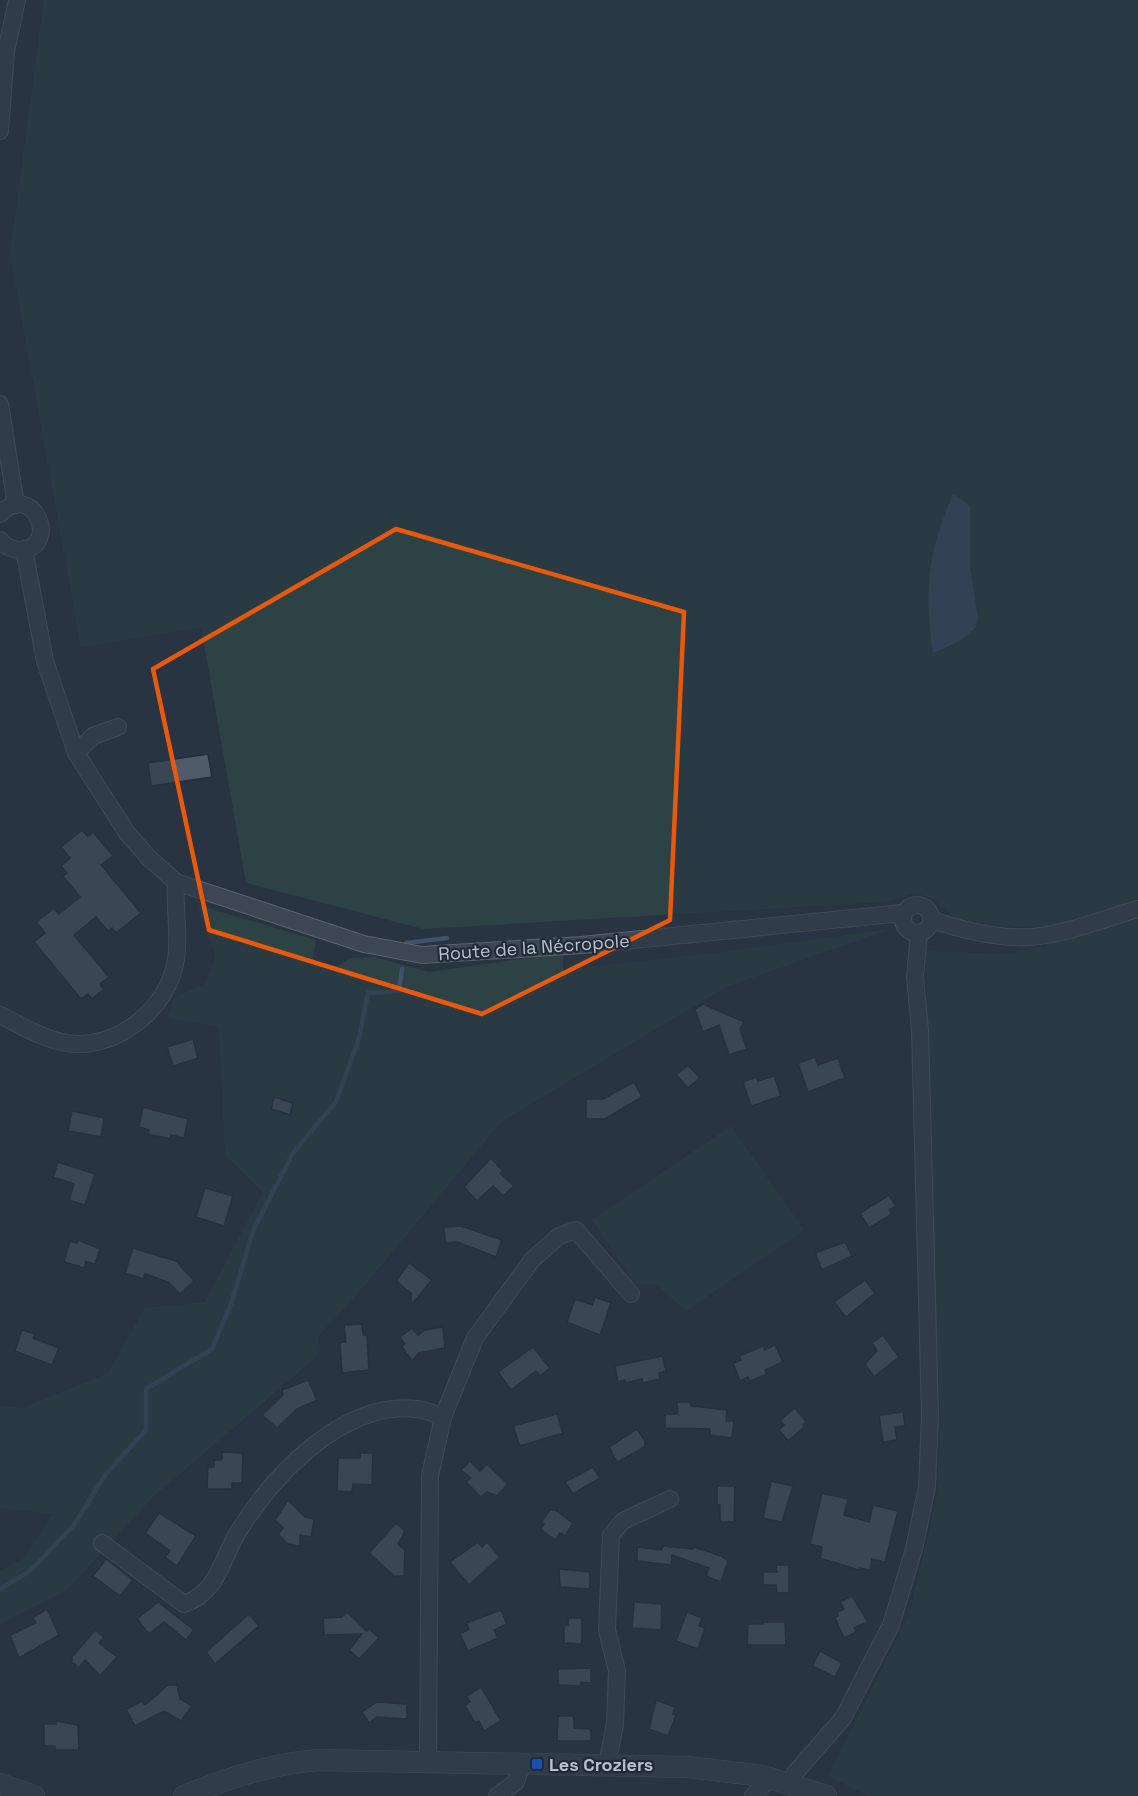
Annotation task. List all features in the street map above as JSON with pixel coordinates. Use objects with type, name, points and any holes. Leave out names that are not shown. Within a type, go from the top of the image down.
[{"type":"street","points":[[0,131],[6,52],[17,0]]},
{"type":"street","points":[[0,404],[16,505]]},
{"type":"street","points":[[0,514],[16,505],[30,508],[40,519],[40,534],[37,541],[24,549],[10,548],[0,540]]},
{"type":"street","points":[[0,1015],[49,1039],[76,1044],[107,1041],[133,1028],[153,1008],[176,962],[176,882],[149,858],[127,833],[76,753],[45,661],[24,549]]},
{"type":"street","points":[[76,753],[93,736],[118,727]]},
{"type":"street","name":"Route de la Nécropole","points":[[176,882],[364,944],[422,955],[582,945],[903,913]]},
{"type":"street","points":[[920,904],[929,910],[932,920],[928,929],[919,933],[909,932],[902,923],[903,913],[910,905],[920,904]]},
{"type":"street","points":[[932,920],[961,929],[1031,937],[1068,930],[1138,909]]},
{"type":"street","points":[[792,1784],[795,1773],[843,1718],[891,1625],[914,1549],[927,1487],[930,1415],[920,1030],[915,977],[919,933]]},
{"type":"street","points":[[428,1762],[430,1476],[443,1417],[475,1338],[532,1260],[559,1236],[576,1230],[631,1294]]},
{"type":"street","points":[[102,1543],[184,1604],[194,1600],[218,1578],[225,1553],[249,1514],[274,1482],[319,1440],[358,1418],[390,1409],[418,1409],[443,1417]]},
{"type":"street","points":[[607,1765],[615,1724],[617,1671],[607,1630],[611,1535],[623,1521],[670,1498]]},
{"type":"street","points":[[184,1796],[240,1774],[284,1763],[318,1760],[688,1767],[771,1778],[826,1796]]},
{"type":"street","points":[[497,1796],[516,1782],[522,1763]]},
{"type":"street","points":[[753,1796],[771,1778]]},
{"type":"street","points":[[0,1784],[34,1796]]},
{"type":"highlighted area","points":[[396,529],[684,612],[670,920],[482,1014],[209,930],[153,669]]},
{"type":"green space","points":[[44,0],[1138,0],[1138,1796],[868,1796],[828,1776],[909,1616],[936,1501],[941,1421],[934,1291],[926,951],[1004,954],[1047,946],[1045,926],[1016,927],[956,919],[932,898],[914,893],[884,902],[423,929],[246,883],[201,627],[81,647],[10,254]],"holes":[[[938,527],[970,565],[978,617]]]},
{"type":"green space","points":[[198,905],[316,940],[312,963],[338,966],[350,958],[374,957],[429,972],[563,953],[563,970],[706,954],[890,929],[726,987],[501,1122],[354,1298],[319,1335],[316,1357],[153,1497],[67,1590],[0,1624],[0,1571],[24,1558],[53,1514],[0,1508],[0,1406],[23,1408],[108,1373],[145,1308],[205,1302],[263,1192],[225,1155],[219,1027],[168,1018],[174,998],[204,984],[216,957]]},
{"type":"green space","points":[[731,1126],[804,1230],[686,1311],[656,1284],[636,1284],[592,1220]]},
{"type":"water","points":[[953,494],[970,506],[970,565],[978,618],[976,627],[960,641],[933,653],[929,610],[930,572],[938,536]]},
{"type":"building","points":[[208,754],[212,777],[151,786],[148,763]]},
{"type":"building","points":[[82,830],[88,837],[93,832],[113,856],[101,865],[141,913],[116,933],[112,928],[108,931],[96,917],[74,935],[109,977],[100,984],[104,989],[92,999],[88,994],[81,999],[34,942],[45,933],[36,922],[54,908],[59,914],[80,897],[63,876],[67,873],[61,866],[70,858],[61,847]]},
{"type":"building","points":[[703,1004],[744,1022],[740,1029],[747,1049],[729,1055],[719,1025],[703,1032],[695,1009]]},
{"type":"building","points":[[193,1039],[198,1058],[173,1066],[167,1047]]},
{"type":"building","points":[[815,1057],[818,1065],[838,1058],[845,1078],[808,1092],[798,1063]]},
{"type":"building","points":[[688,1065],[700,1078],[688,1088],[676,1075]]},
{"type":"building","points":[[774,1076],[781,1096],[751,1106],[743,1082],[756,1077],[758,1081]]},
{"type":"building","points":[[634,1082],[642,1097],[605,1119],[586,1119],[586,1099],[603,1099]]},
{"type":"building","points":[[274,1097],[293,1103],[290,1115],[271,1109]]},
{"type":"building","points":[[143,1107],[188,1119],[184,1138],[171,1135],[170,1139],[148,1134],[149,1130],[139,1127]]},
{"type":"building","points":[[72,1111],[104,1118],[101,1137],[68,1131]]},
{"type":"building","points":[[491,1158],[503,1171],[500,1173],[514,1186],[503,1196],[493,1186],[477,1201],[464,1187]]},
{"type":"building","points":[[58,1162],[95,1174],[85,1205],[69,1200],[74,1184],[53,1177]]},
{"type":"building","points":[[205,1188],[233,1196],[224,1226],[196,1217]]},
{"type":"building","points":[[889,1195],[896,1206],[889,1210],[892,1214],[869,1228],[860,1213]]},
{"type":"building","points":[[461,1226],[502,1240],[496,1257],[457,1242],[445,1243],[444,1227]]},
{"type":"building","points":[[78,1240],[100,1249],[95,1264],[86,1262],[84,1268],[64,1262],[70,1241],[77,1243]]},
{"type":"building","points":[[845,1242],[852,1256],[822,1270],[815,1253]]},
{"type":"building","points":[[133,1248],[176,1261],[194,1281],[180,1294],[168,1282],[145,1274],[143,1279],[125,1273]]},
{"type":"building","points":[[409,1263],[432,1280],[411,1305],[411,1293],[396,1281]]},
{"type":"building","points":[[865,1280],[875,1293],[846,1317],[834,1302]]},
{"type":"building","points":[[595,1297],[611,1303],[600,1335],[567,1322],[575,1299],[592,1305]]},
{"type":"building","points":[[362,1324],[363,1335],[367,1335],[369,1370],[342,1373],[340,1343],[346,1342],[344,1325]]},
{"type":"building","points":[[443,1327],[445,1348],[419,1353],[412,1361],[402,1347],[405,1344],[400,1337],[412,1328],[418,1335],[425,1330]]},
{"type":"building","points":[[22,1330],[35,1334],[33,1338],[59,1348],[52,1365],[15,1351]]},
{"type":"building","points":[[883,1335],[899,1357],[874,1377],[865,1364],[877,1351],[872,1343]]},
{"type":"building","points":[[775,1345],[783,1362],[765,1370],[767,1374],[750,1381],[748,1377],[740,1381],[733,1363],[741,1360],[739,1356],[763,1346],[765,1350]]},
{"type":"building","points":[[533,1347],[550,1368],[540,1376],[536,1371],[511,1390],[498,1372]]},
{"type":"building","points":[[662,1356],[666,1371],[659,1373],[660,1379],[643,1383],[642,1379],[626,1383],[625,1380],[618,1382],[615,1366]]},
{"type":"building","points":[[308,1380],[317,1400],[297,1409],[277,1428],[262,1415],[283,1395],[282,1390]]},
{"type":"building","points":[[677,1402],[691,1402],[691,1406],[727,1410],[726,1421],[734,1421],[732,1438],[710,1435],[710,1429],[665,1428],[665,1414],[678,1414]]},
{"type":"building","points":[[795,1408],[806,1422],[804,1427],[788,1441],[779,1430],[784,1425],[780,1420]]},
{"type":"building","points":[[903,1412],[905,1426],[895,1427],[897,1440],[883,1442],[879,1415]]},
{"type":"building","points":[[557,1414],[563,1433],[520,1446],[513,1426]]},
{"type":"building","points":[[637,1429],[645,1441],[645,1447],[617,1462],[609,1447]]},
{"type":"building","points":[[222,1452],[243,1453],[242,1483],[232,1483],[232,1489],[207,1489],[208,1467],[214,1467],[214,1460],[222,1460]]},
{"type":"building","points":[[360,1453],[373,1453],[372,1485],[353,1484],[352,1492],[337,1491],[338,1458],[360,1458]]},
{"type":"building","points":[[470,1461],[480,1471],[487,1464],[508,1484],[497,1496],[487,1492],[481,1497],[466,1482],[471,1478],[461,1470]]},
{"type":"building","points":[[593,1467],[600,1478],[573,1494],[565,1482]]},
{"type":"building","points":[[771,1481],[793,1486],[782,1522],[763,1518]]},
{"type":"building","points":[[717,1486],[735,1486],[734,1522],[720,1522]]},
{"type":"building","points":[[822,1493],[848,1499],[844,1515],[869,1522],[873,1505],[898,1511],[885,1562],[872,1559],[870,1570],[860,1568],[859,1570],[820,1558],[822,1547],[810,1544]]},
{"type":"building","points":[[288,1500],[305,1517],[314,1519],[311,1537],[300,1535],[300,1546],[288,1544],[278,1534],[283,1528],[275,1520]]},
{"type":"building","points":[[550,1510],[555,1510],[573,1523],[565,1536],[560,1533],[555,1540],[540,1529],[544,1524],[541,1522]]},
{"type":"building","points":[[159,1513],[196,1536],[177,1566],[165,1557],[170,1551],[145,1533]]},
{"type":"building","points":[[396,1523],[405,1531],[398,1544],[405,1550],[404,1576],[394,1576],[369,1553]]},
{"type":"building","points":[[478,1542],[482,1547],[487,1542],[500,1557],[469,1585],[450,1562]]},
{"type":"building","points":[[663,1546],[693,1549],[694,1547],[721,1556],[728,1561],[721,1582],[706,1576],[709,1568],[672,1555],[671,1565],[637,1561],[637,1547],[662,1550]]},
{"type":"building","points":[[106,1559],[133,1580],[120,1596],[93,1576]]},
{"type":"building","points":[[776,1565],[789,1565],[789,1593],[777,1593],[776,1585],[763,1585],[763,1572],[777,1572]]},
{"type":"building","points":[[559,1569],[590,1572],[590,1589],[560,1587]]},
{"type":"building","points":[[852,1596],[868,1622],[854,1628],[856,1632],[844,1638],[835,1618],[838,1616],[837,1612],[844,1609],[840,1602]]},
{"type":"building","points":[[158,1602],[194,1630],[186,1640],[164,1622],[149,1634],[137,1619]]},
{"type":"building","points":[[634,1602],[662,1604],[661,1630],[632,1628]]},
{"type":"building","points":[[47,1609],[59,1635],[19,1658],[10,1635],[36,1623],[33,1617]]},
{"type":"building","points":[[501,1610],[507,1624],[494,1630],[498,1638],[468,1651],[460,1634],[469,1629],[466,1623]]},
{"type":"building","points":[[347,1612],[367,1631],[369,1628],[379,1638],[359,1659],[349,1650],[362,1634],[324,1635],[323,1618],[342,1617]]},
{"type":"building","points":[[687,1612],[702,1618],[699,1626],[705,1628],[698,1649],[676,1641]]},
{"type":"building","points":[[249,1614],[259,1626],[215,1664],[206,1652]]},
{"type":"building","points":[[568,1618],[582,1618],[582,1644],[564,1643],[564,1625],[568,1625]]},
{"type":"building","points":[[763,1622],[785,1622],[786,1645],[747,1645],[748,1624],[763,1624]]},
{"type":"building","points":[[95,1630],[104,1637],[99,1643],[117,1657],[100,1676],[85,1660],[79,1668],[72,1662],[72,1657]]},
{"type":"building","points":[[820,1651],[842,1663],[835,1677],[812,1666]]},
{"type":"building","points":[[591,1668],[591,1683],[581,1682],[581,1686],[558,1685],[558,1669]]},
{"type":"building","points":[[168,1685],[177,1685],[180,1699],[192,1706],[181,1721],[164,1711],[135,1726],[126,1709],[142,1701],[145,1705]]},
{"type":"building","points":[[481,1687],[501,1721],[484,1731],[479,1721],[475,1723],[465,1705],[470,1702],[466,1696]]},
{"type":"building","points":[[656,1700],[675,1707],[673,1714],[676,1715],[668,1736],[649,1729]]},
{"type":"building","points":[[377,1702],[407,1704],[407,1719],[377,1717],[369,1723],[362,1712]]},
{"type":"building","points":[[558,1716],[574,1716],[574,1728],[591,1729],[591,1741],[557,1741]]},
{"type":"building","points":[[56,1721],[78,1725],[79,1750],[55,1750],[55,1746],[44,1746],[44,1724],[56,1724]]},
{"type":"waterway","points":[[406,943],[447,938]]},
{"type":"waterway","points":[[0,1589],[30,1571],[73,1526],[106,1474],[146,1430],[146,1389],[212,1349],[231,1304],[253,1231],[293,1153],[336,1102],[359,1038],[368,993],[399,991],[402,969]]},
{"type":"place","name":"Les Croziers","points":[[537,1764]]}]
